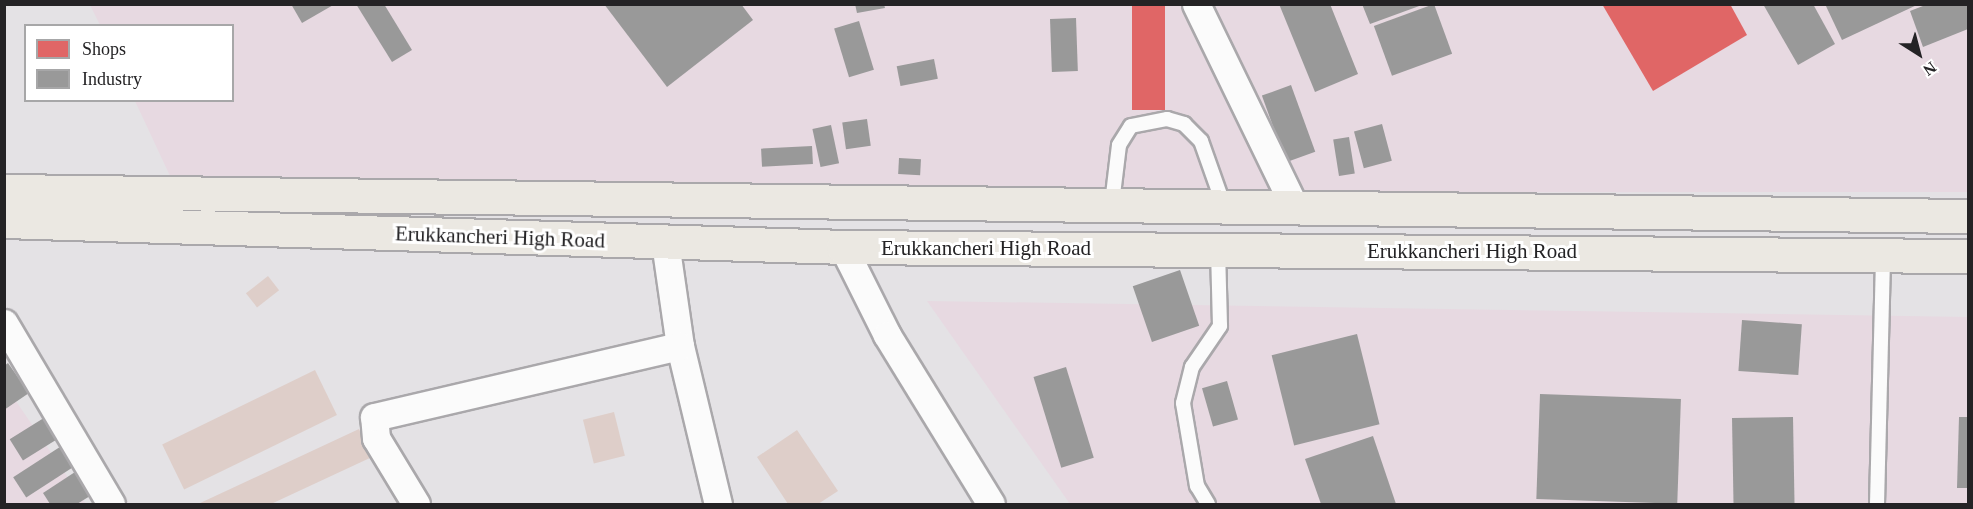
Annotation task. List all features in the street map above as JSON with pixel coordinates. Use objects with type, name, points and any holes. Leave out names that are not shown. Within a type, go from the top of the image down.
[{"type":"main road","points":[[4,191],[548,200],[1293,204],[1968,216]]},
{"type":"main road","points":[[544,238],[548,200]]},
{"type":"main road","name":"Erukkancheri High Road","points":[[4,221],[843,247],[1968,256]]},
{"type":"street","points":[[1196,4],[1293,204]]},
{"type":"street","points":[[664,242],[680,346],[718,504]]},
{"type":"street","points":[[843,247],[887,335],[992,504]]},
{"type":"street","points":[[4,323],[111,504]]},
{"type":"street","points":[[416,504],[376,438],[374,417],[680,346]]},
{"type":"lane","points":[[1112,203],[1119,145],[1131,126],[1167,119],[1184,124],[1201,141],[1223,204]]},
{"type":"lane","points":[[1208,504],[1197,486],[1183,403],[1192,367],[1220,326],[1218,249]]},
{"type":"lane","points":[[1877,504],[1884,254]]},
{"type":"shaded area","points":[[90,5],[1968,5],[1968,192],[178,193],[135,102],[234,102],[234,24],[100,24]]},
{"type":"shaded area","points":[[927,301],[1968,317],[1968,504],[1070,504]]},
{"type":"shaded area","points":[[5,385],[86,504],[5,504]]},
{"type":"building: Shops","points":[[1132,4],[1165,4],[1165,110],[1132,110]]},
{"type":"building: Shops","points":[[1602,4],[1730,4],[1747,35],[1653,91]]},
{"type":"building: Industry","points":[[291,4],[335,4],[302,23]]},
{"type":"building: Industry","points":[[356,4],[384,4],[412,50],[392,62]]},
{"type":"building: Industry","points":[[604,4],[741,4],[753,20],[667,87]]},
{"type":"building: Industry","points":[[855,4],[884,4],[885,8],[857,13]]},
{"type":"building: Industry","points":[[1279,4],[1330,4],[1358,74],[1315,92]]},
{"type":"building: Industry","points":[[1362,4],[1422,4],[1422,5],[1370,24]]},
{"type":"building: Industry","points":[[1434,4],[1452,54],[1392,76],[1374,26]]},
{"type":"building: Industry","points":[[1763,4],[1813,4],[1835,44],[1798,65]]},
{"type":"building: Industry","points":[[1825,4],[1919,4],[1842,40]]},
{"type":"building: Industry","points":[[1928,4],[1968,4],[1968,29],[1923,47],[1910,11]]},
{"type":"building: Industry","points":[[1076,18],[1078,71],[1052,72],[1050,19]]},
{"type":"building: Industry","points":[[859,21],[874,70],[849,77],[834,29]]},
{"type":"building: Industry","points":[[934,59],[938,79],[901,86],[897,66]]},
{"type":"building: Industry","points":[[1291,85],[1315,152],[1286,162],[1262,96]]},
{"type":"building: Industry","points":[[867,119],[871,146],[846,149],[842,122]]},
{"type":"building: Industry","points":[[1382,124],[1392,161],[1364,168],[1354,132]]},
{"type":"building: Industry","points":[[831,125],[839,163],[821,167],[812,129]]},
{"type":"building: Industry","points":[[1349,137],[1355,174],[1339,176],[1333,140]]},
{"type":"building: Industry","points":[[812,146],[813,164],[762,167],[761,149]]},
{"type":"building: Industry","points":[[899,158],[921,159],[920,175],[898,174]]},
{"type":"building: Industry","points":[[1180,270],[1199,326],[1152,342],[1133,286]]},
{"type":"building: Industry","points":[[1742,320],[1802,324],[1798,375],[1738,371]]},
{"type":"building: Industry","points":[[1357,334],[1379,424],[1294,446],[1272,355]]},
{"type":"building: Industry","points":[[8,363],[29,393],[4,410],[4,366]]},
{"type":"building: Industry","points":[[1066,367],[1094,458],[1061,468],[1033,377]]},
{"type":"building: Industry","points":[[1227,381],[1238,419],[1213,427],[1202,388]]},
{"type":"building: Industry","points":[[1540,394],[1681,399],[1677,504],[1536,499]]},
{"type":"building: Industry","points":[[47,416],[60,437],[23,461],[10,439]]},
{"type":"building: Industry","points":[[1793,417],[1795,504],[1734,504],[1732,418]]},
{"type":"building: Industry","points":[[1959,417],[1968,417],[1968,488],[1957,488]]},
{"type":"building: Industry","points":[[1373,436],[1396,504],[1321,504],[1305,459]]},
{"type":"building: Industry","points":[[66,443],[79,463],[26,497],[13,477]]},
{"type":"building: Industry","points":[[75,472],[90,496],[77,504],[50,504],[43,493]]},
{"type":"building: Other","points":[[268,276],[279,290],[257,307],[246,293]]},
{"type":"building: Other","points":[[315,370],[337,415],[184,489],[162,445]]},
{"type":"building: Other","points":[[614,412],[625,456],[594,463],[583,420]]},
{"type":"building: Other","points":[[359,429],[372,457],[271,504],[198,504]]},
{"type":"building: Other","points":[[797,430],[838,491],[818,504],[788,504],[757,457]]}]
